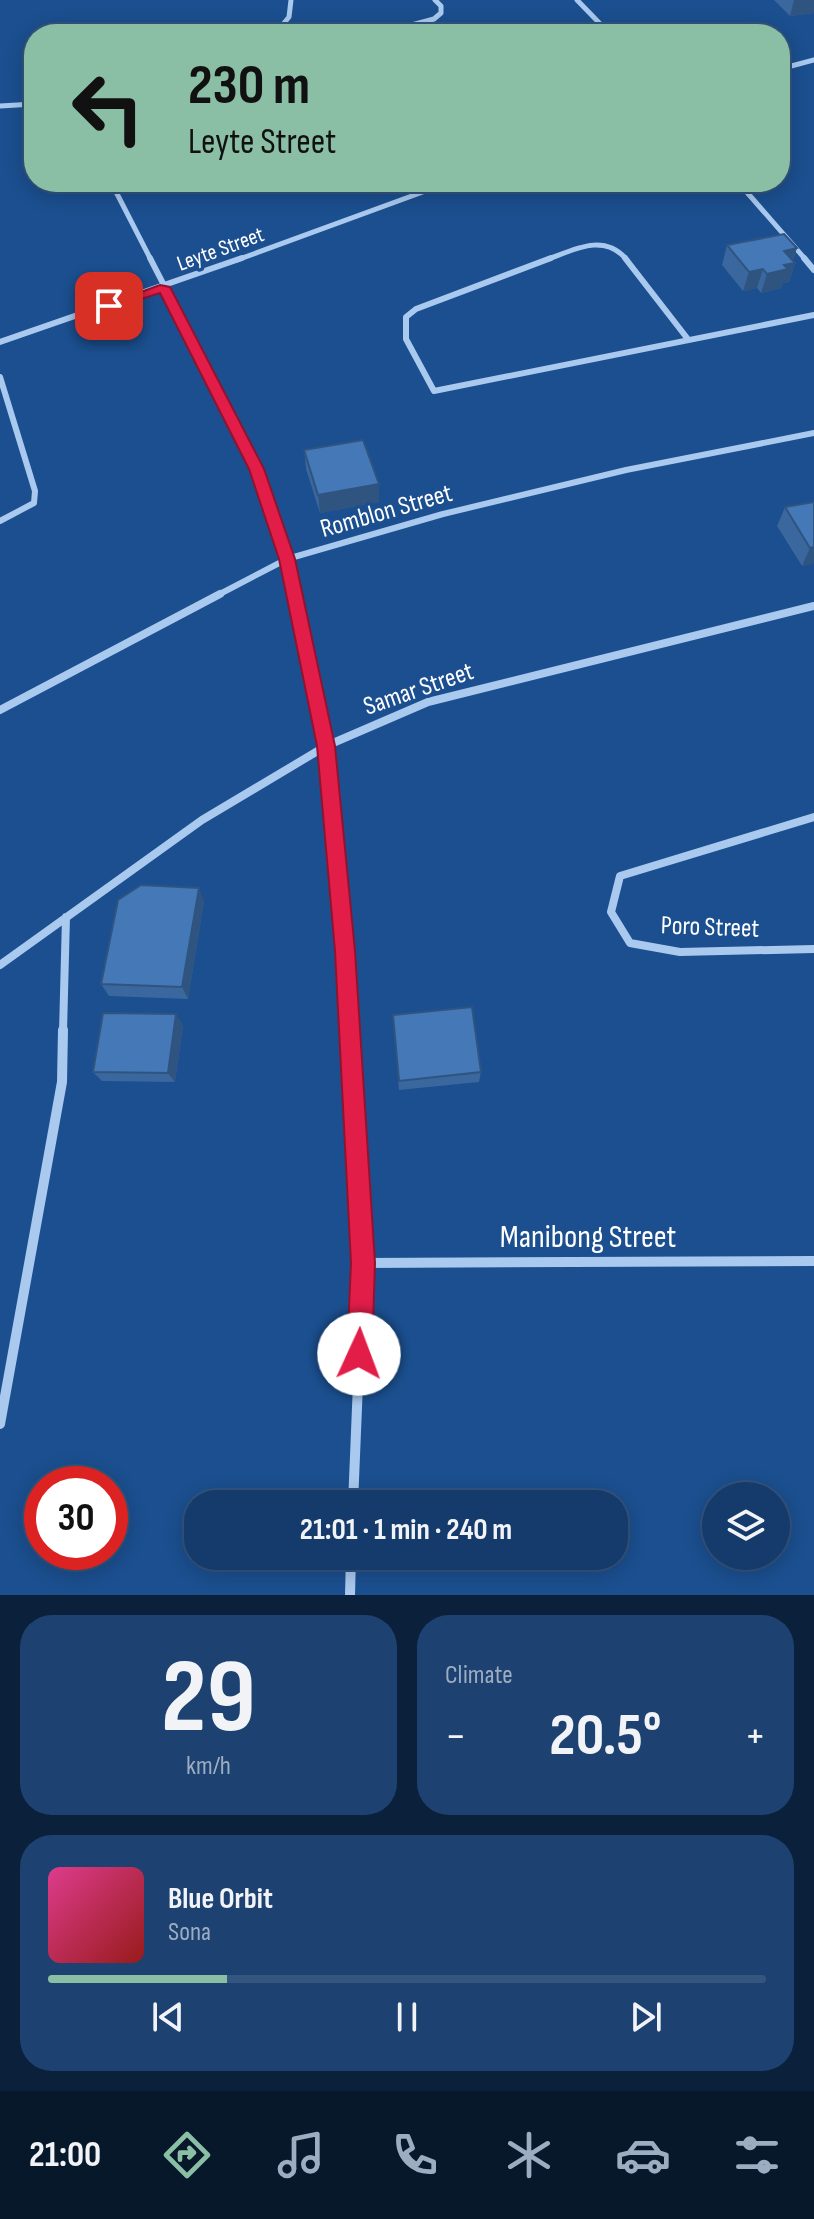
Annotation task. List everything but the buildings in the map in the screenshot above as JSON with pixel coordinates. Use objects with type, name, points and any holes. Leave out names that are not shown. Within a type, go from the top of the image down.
[{"type":"street","points":[[283,24],[289,17],[291,0]]},
{"type":"street","points":[[415,24],[434,19],[441,13],[441,6],[435,0]]},
{"type":"street","points":[[577,0],[600,24]]},
{"type":"street","points":[[790,66],[814,60]]},
{"type":"street","points":[[0,106],[24,105]]},
{"type":"street","points":[[116,192],[257,469],[287,559],[326,746],[345,951],[363,1263],[354,1490]]},
{"type":"street","name":"Leyte Street","points":[[0,342],[164,287],[423,192]]},
{"type":"street","points":[[747,192],[814,270]]},
{"type":"street","points":[[687,338],[620,252],[604,244],[573,250],[416,309],[406,317],[406,339],[434,391],[814,315]]},
{"type":"street","points":[[0,377],[35,491],[34,503],[0,521]]},
{"type":"street","name":"Romblon Street","points":[[0,710],[287,559],[443,514],[626,470],[814,433]]},
{"type":"street","name":"Samar Street","points":[[0,965],[202,820],[326,746],[428,702],[814,606]]},
{"type":"street","name":"Poro Street","points":[[814,817],[620,876],[611,912],[630,943],[680,952],[814,949]]},
{"type":"street","points":[[0,1424],[4,1385],[62,1082],[66,917]]},
{"type":"street","name":"Manibong Street","points":[[363,1263],[814,1261]]},
{"type":"street","points":[[350,1595],[351,1570]]},
{"type":"route","points":[[109,306],[164,287],[257,469],[287,559],[326,746],[345,951],[363,1263],[359,1354]]}]
